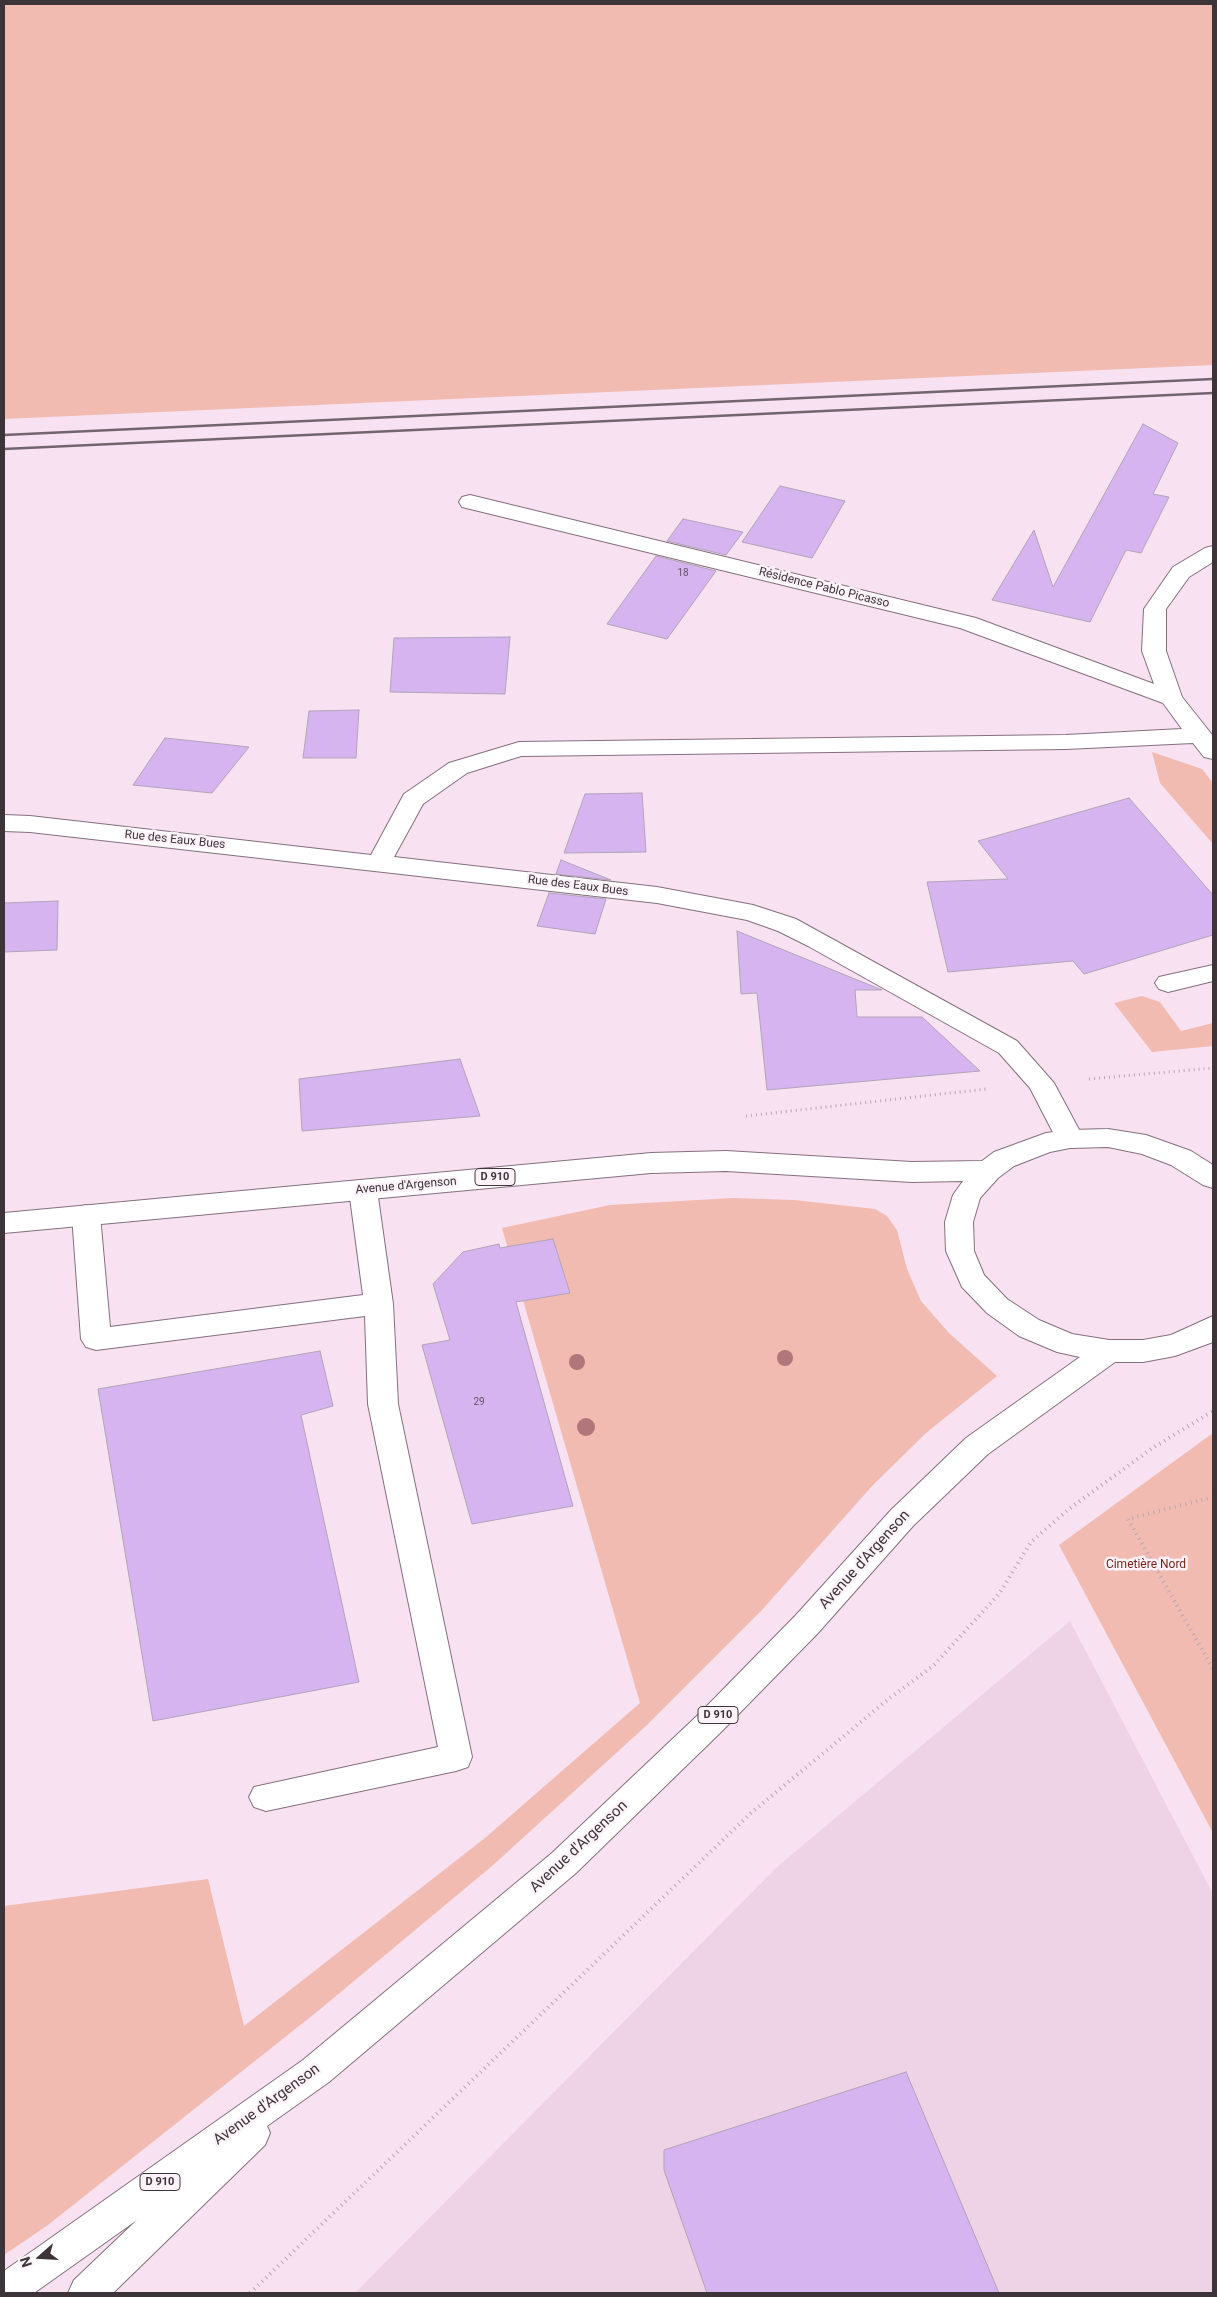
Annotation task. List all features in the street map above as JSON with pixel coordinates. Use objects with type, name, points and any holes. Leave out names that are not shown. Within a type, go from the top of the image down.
[{"type":"street","name":"Résidence Pablo Picasso","points":[[470,502],[968,623],[1096,672],[1171,698]]},
{"type":"street","points":[[1206,744],[1171,698],[1154,651],[1156,608],[1181,572],[1213,553]]},
{"type":"street","points":[[378,863],[413,799],[458,768],[519,749],[1066,742],[1206,744]]},
{"type":"street","name":"Rue des Eaux Bues","points":[[4,822],[657,895],[714,904],[753,914],[787,925],[818,940],[995,1038],[1018,1057],[1040,1084],[1070,1139]]},
{"type":"street","points":[[1168,983],[1213,973]]},
{"type":"street","points":[[1213,1178],[1182,1158],[1146,1145],[1108,1138],[1070,1139],[1046,1143],[1004,1159],[988,1171],[967,1195],[959,1222],[960,1251],[972,1280],[996,1306],[1029,1328],[1067,1344],[1109,1351],[1143,1350],[1175,1345],[1203,1334],[1213,1327]]},
{"type":"street","points":[[1182,1158],[1213,1159]]},
{"type":"street","name":"Avenue d'Argenson","points":[[4,1223],[651,1163],[726,1160],[902,1171],[988,1171]]},
{"type":"street","points":[[266,1797],[456,1757],[383,1404],[379,1304],[363,1190]]},
{"type":"street","points":[[86,1215],[96,1339],[379,1304]]},
{"type":"street","name":"Avenue d'Argenson","points":[[4,2293],[316,2071],[564,1863],[711,1722],[807,1624],[902,1518],[977,1446],[1109,1351]]},
{"type":"street","points":[[87,2293],[316,2071]]},
{"type":"path","points":[[741,1117],[1040,1084],[1213,1068]]},
{"type":"path","points":[[250,2293],[750,1813],[891,1697],[933,1666],[999,1594],[1031,1542],[1069,1509],[1150,1449],[1213,1411]]},
{"type":"path","points":[[1213,1497],[1128,1519],[1213,1670]]},
{"type":"shaded area","points":[[1070,1621],[1213,1894],[1213,2293],[355,2293],[777,1867]]},
{"type":"green space","points":[[4,4],[1213,4],[1213,365],[4,419]]},
{"type":"green space","points":[[1152,752],[1202,769],[1213,783],[1213,844],[1160,783]]},
{"type":"green space","points":[[1142,996],[1160,1002],[1181,1031],[1213,1023],[1213,1046],[1152,1052],[1114,1003]]},
{"type":"green space","points":[[733,1198],[794,1200],[875,1209],[887,1216],[897,1230],[907,1269],[921,1301],[949,1333],[997,1376],[926,1433],[872,1486],[762,1610],[647,1725],[492,1866],[318,2011],[48,2225],[4,2255],[4,1906],[208,1879],[244,2026],[485,1838],[640,1703],[502,1228],[610,1205]]},
{"type":"green space","name":"Cimetière Nord","points":[[1213,1433],[1213,1833],[1059,1545]]},
{"type":"building","points":[[1143,424],[1178,443],[1153,494],[1169,497],[1141,553],[1126,550],[1090,622],[992,600],[1034,530],[1053,587]]},
{"type":"building","points":[[780,486],[845,501],[812,558],[742,542]]},
{"type":"building","points":[[683,519],[743,532],[726,555],[667,541]]},
{"type":"building","points":[[656,556],[716,571],[667,639],[607,624]]},
{"type":"building","points":[[510,637],[505,694],[390,692],[394,638]]},
{"type":"building","points":[[359,710],[356,758],[303,758],[309,711]]},
{"type":"building","points":[[165,738],[249,747],[212,793],[133,785]]},
{"type":"building","points":[[642,793],[646,852],[564,853],[585,794]]},
{"type":"building","points":[[1129,798],[1213,895],[1213,935],[1084,974],[1073,961],[948,972],[927,882],[1008,879],[978,841]]},
{"type":"building","points":[[561,860],[611,880],[556,874]]},
{"type":"building","points":[[549,893],[606,899],[595,934],[537,926]]},
{"type":"building","points":[[58,901],[57,950],[4,952],[4,903]]},
{"type":"building","points":[[737,931],[882,990],[855,990],[857,1017],[922,1017],[980,1071],[767,1090],[757,993],[741,994]]},
{"type":"building","points":[[460,1059],[480,1116],[302,1131],[299,1079]]},
{"type":"building","points":[[553,1239],[570,1293],[516,1302],[573,1506],[472,1524],[422,1345],[450,1340],[433,1284],[463,1252],[499,1244],[500,1248]]},
{"type":"building","points":[[320,1351],[333,1406],[301,1415],[359,1682],[153,1721],[98,1389]]},
{"type":"building","points":[[906,2072],[999,2293],[707,2293],[664,2170],[664,2150]]},
{"type":"railway","points":[[4,435],[1213,379]]},
{"type":"railway","points":[[4,449],[1213,393]]}]
